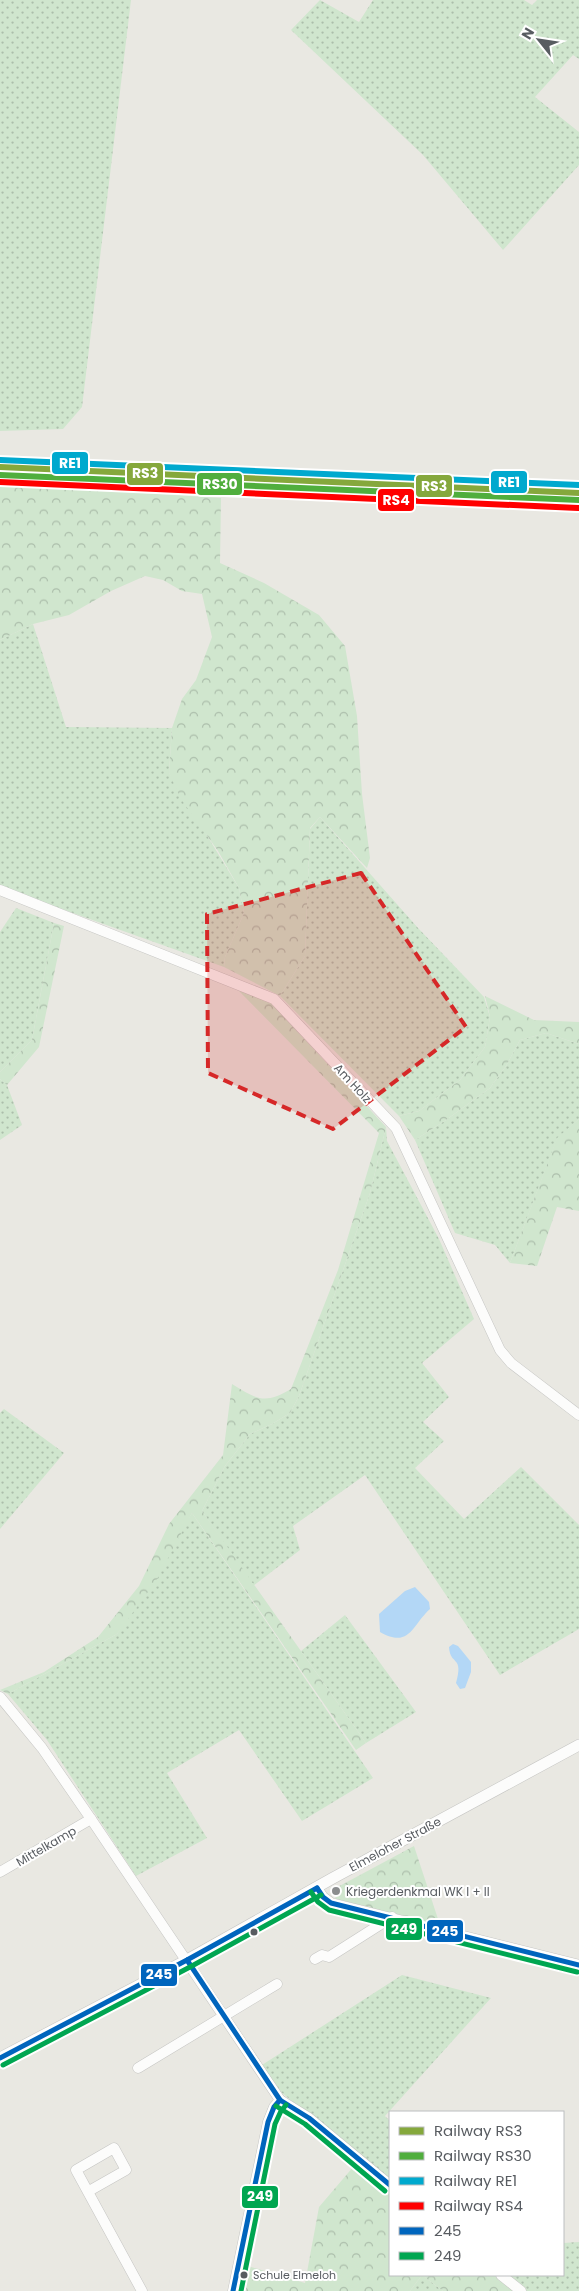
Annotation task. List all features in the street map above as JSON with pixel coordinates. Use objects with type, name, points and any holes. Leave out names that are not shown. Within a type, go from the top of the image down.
[{"type":"street","name":"Am Holz","points":[[0,890],[274,999],[396,1128],[500,1350],[511,1363],[579,1415]]},
{"type":"street","points":[[0,1697],[42,1748],[280,2100],[309,2118],[389,2184]]},
{"type":"street","name":"Elmeloher Straße","points":[[0,2058],[187,1960],[579,1745]]},
{"type":"street","name":"Mittelkamp","points":[[0,1872],[91,1819]]},
{"type":"street","points":[[317,1888],[331,1904],[392,1917],[579,1964]]},
{"type":"street","points":[[315,1959],[322,1955],[329,1957],[392,1917]]},
{"type":"street","points":[[138,2068],[277,1984]]},
{"type":"street","points":[[233,2291],[268,2122],[274,2107],[280,2100]]},
{"type":"street","points":[[89,2191],[126,2170],[114,2148],[76,2170],[142,2291]]},
{"type":"street","points":[[502,2276],[521,2291]]},
{"type":"highlighted area","points":[[361,873],[466,1027],[333,1129],[208,1073],[207,914]]},
{"type":"green space","points":[[0,0],[131,0],[82,407],[63,429],[0,431]]},
{"type":"green space","points":[[320,0],[359,22],[373,0],[524,0],[532,5],[537,0],[579,0],[579,59],[573,55],[535,97],[579,132],[579,165],[503,250],[423,155],[291,30]]},
{"type":"green space","points":[[0,484],[221,498],[220,563],[264,583],[319,615],[345,646],[357,716],[362,794],[370,858],[367,868],[320,817],[310,828],[305,956],[280,996],[224,967],[225,957],[244,913],[239,888],[218,851],[181,799],[169,773],[172,728],[182,699],[196,680],[212,637],[202,594],[182,591],[163,580],[145,576],[111,591],[69,615],[33,624],[0,640]]},
{"type":"green space","points":[[33,624],[66,727],[172,728],[169,773],[239,888],[244,913],[225,957],[224,967],[0,887],[0,640]]},
{"type":"green space","points":[[320,817],[418,928],[484,997],[490,1017],[485,1047],[460,1080],[419,1111],[399,1116],[280,996],[305,956],[310,829]]},
{"type":"green space","points":[[16,908],[54,923],[32,1040],[0,1072],[0,932]]},
{"type":"green space","points":[[54,923],[64,926],[39,1047],[7,1085],[0,1079],[0,1072],[32,1040]]},
{"type":"green space","points":[[238,990],[271,1003],[386,1127],[370,1193],[299,1396],[290,1413],[250,1434],[225,1466],[202,1511],[366,1743],[356,1750],[192,1513],[156,1581],[117,1634],[8,1694],[0,1690],[44,1672],[98,1637],[139,1586],[169,1524],[223,1455],[232,1384],[261,1398],[274,1397],[291,1389],[338,1270],[379,1133]]},
{"type":"green space","points":[[485,996],[534,1020],[579,1022],[579,1044],[546,1033],[520,1040],[506,1066],[490,1088],[415,1140],[399,1116],[419,1111],[460,1080],[485,1047],[490,1017]]},
{"type":"green space","points":[[546,1033],[579,1044],[579,1119],[557,1139],[510,1263],[495,1245],[455,1233],[415,1140],[490,1088],[506,1066],[520,1040]]},
{"type":"green space","points":[[0,1079],[7,1085],[22,1125],[0,1140]]},
{"type":"green space","points":[[579,1119],[579,1211],[557,1207],[537,1266],[510,1263],[557,1138]]},
{"type":"green space","points":[[386,1127],[387,1141],[439,1239],[474,1319],[422,1363],[449,1397],[423,1422],[444,1441],[415,1468],[464,1519],[521,1467],[579,1525],[579,1629],[500,1675],[365,1475],[293,1526],[300,1550],[253,1586],[202,1511],[225,1466],[250,1434],[290,1413],[299,1396],[370,1193]]},
{"type":"green space","points":[[4,1409],[64,1453],[0,1529],[0,1413]]},
{"type":"green space","points":[[192,1513],[373,1778],[302,1821],[239,1730],[167,1773],[207,1838],[136,1876],[47,1740],[8,1694],[117,1634]]},
{"type":"green space","points":[[345,1615],[416,1712],[366,1743],[301,1651]]},
{"type":"green space","points":[[414,1846],[438,1919],[437,1924],[336,1899],[334,1889]]},
{"type":"green space","points":[[402,1975],[491,1998],[385,2116],[389,2120],[389,2180],[282,2093],[262,2065]]},
{"type":"green space","points":[[354,2166],[389,2193],[389,2276],[421,2276],[410,2291],[243,2291],[248,2266],[305,2283],[319,2207]]},
{"type":"green space","points":[[579,2242],[579,2291],[527,2291],[508,2276],[564,2276],[564,2243]]},
{"type":"green space","points":[[421,2276],[423,2276],[443,2291],[410,2291]]},
{"type":"green space","points":[[423,2276],[495,2276],[515,2291],[443,2291]]},
{"type":"water","points":[[415,1587],[429,1602],[430,1609],[410,1633],[404,1636],[398,1638],[390,1637],[380,1632],[379,1614],[405,1591]]},
{"type":"water","points":[[453,1644],[458,1646],[471,1662],[471,1672],[465,1688],[460,1689],[456,1683],[458,1664],[452,1657],[449,1647]]},
{"type":"rail line","name":"RE1","points":[[0,460],[579,485]]},
{"type":"rail line","name":"RS3","points":[[0,467],[579,493]]},
{"type":"rail line","name":"RS30","points":[[0,475],[579,500]]},
{"type":"rail line","name":"RS4","points":[[0,482],[578,508]]},
{"type":"transit line","name":"245","points":[[317,1888],[323,1897],[331,1903],[579,1965]]},
{"type":"transit line","name":"245","points":[[0,2058],[187,1960],[317,1888]]},
{"type":"transit line","name":"249","points":[[311,1892],[318,1902],[329,1910],[577,1972]]},
{"type":"transit line","name":"249","points":[[3,2065],[190,1967],[321,1895]]},
{"type":"transit line","name":"245","points":[[187,1960],[280,2100],[309,2118],[389,2184]]},
{"type":"transit line","name":"245","points":[[233,2291],[268,2122],[274,2107],[280,2100]]},
{"type":"transit line","name":"249","points":[[241,2291],[275,2124],[286,2105]]},
{"type":"transit line","name":"249","points":[[276,2106],[305,2124],[385,2191]]},
{"type":"place","name":"Kriegerdenkmal WK I + II","points":[[336,1891]]},
{"type":"place","name":"Schule Elmeloh","points":[[244,2275]]}]
